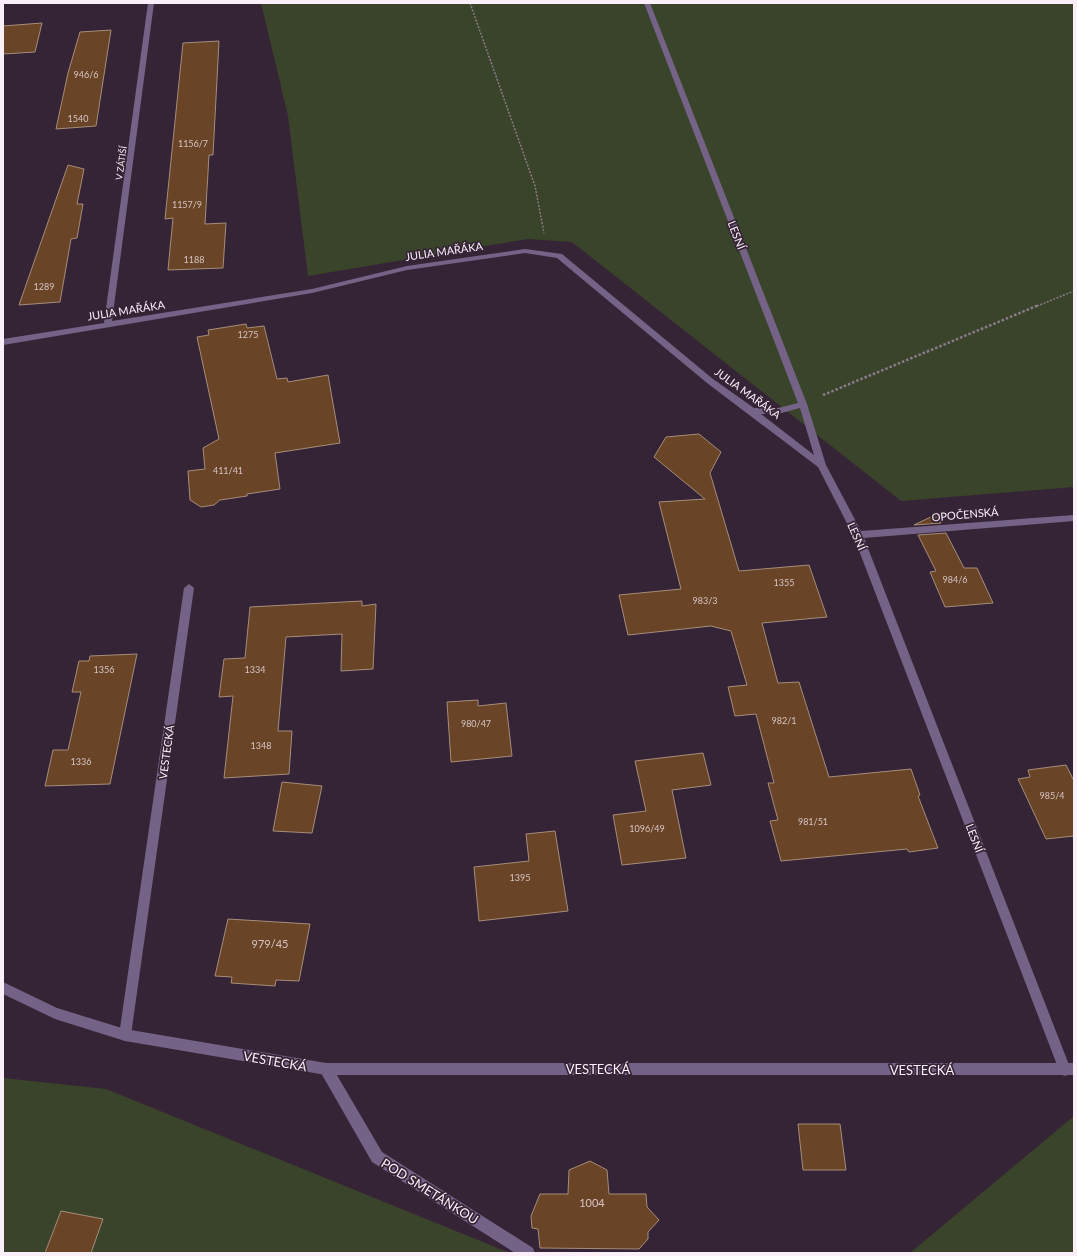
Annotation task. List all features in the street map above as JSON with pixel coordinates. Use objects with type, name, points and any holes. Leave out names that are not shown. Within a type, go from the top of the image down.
[{"type":"street","name":"V ZÁTIŠÍ","points":[[108,325],[151,3]]},
{"type":"street","name":"LESNÍ","points":[[647,3],[803,404],[822,465],[858,535],[1070,1070]]},
{"type":"street","name":"JULIA MAŘÁKA","points":[[3,342],[312,291],[407,268],[525,251],[559,256],[710,381],[752,410],[822,465]]},
{"type":"street","points":[[752,410],[778,411],[803,404]]},
{"type":"street","name":"OPOČENSKÁ","points":[[858,535],[1074,518]]},
{"type":"street","name":"VESTECKÁ","points":[[125,1035],[189,588]]},
{"type":"street","name":"VESTECKÁ","points":[[3,988],[55,1013],[125,1035],[326,1069],[1070,1070]]},
{"type":"street","name":"POD SMETÁNKOU","points":[[326,1069],[377,1157],[528,1253]]},
{"type":"path","points":[[470,3],[535,186],[544,232],[559,256]]},
{"type":"path","points":[[803,404],[1074,290]]},
{"type":"green space","points":[[261,3],[1074,3],[1074,487],[901,501],[572,242],[528,239],[308,276],[288,116]]},
{"type":"green space","points":[[3,1078],[106,1089],[510,1253],[3,1253]]},
{"type":"green space","points":[[1074,1116],[1074,1253],[910,1253]]},
{"type":"building","points":[[42,23],[35,52],[3,54],[3,26]]},
{"type":"building","points":[[111,30],[96,126],[56,129],[68,73],[80,32]]},
{"type":"building","points":[[219,41],[213,155],[209,155],[205,224],[226,223],[223,268],[168,270],[173,218],[165,219],[183,43]]},
{"type":"building","points":[[68,165],[84,169],[77,204],[83,204],[77,238],[71,239],[60,302],[19,305]]},
{"type":"building","points":[[246,324],[247,328],[264,326],[277,379],[287,378],[288,382],[328,375],[340,443],[275,453],[280,489],[220,500],[214,505],[201,507],[190,500],[188,471],[205,469],[203,448],[219,439],[197,337],[209,335],[208,330]]},
{"type":"building","points":[[699,434],[721,452],[710,473],[739,571],[809,565],[827,617],[762,623],[778,683],[799,682],[829,777],[911,769],[920,795],[918,796],[938,848],[909,852],[907,849],[781,861],[770,821],[778,820],[768,783],[774,783],[756,714],[735,716],[728,687],[747,685],[731,631],[711,626],[628,635],[619,595],[681,589],[659,502],[705,499],[654,457],[666,437]]},
{"type":"building","points":[[937,514],[941,523],[914,525]]},
{"type":"building","points":[[946,533],[964,568],[977,568],[993,603],[945,607],[930,572],[936,571],[918,535]]},
{"type":"building","points":[[362,601],[362,606],[376,604],[373,669],[341,671],[342,634],[286,637],[278,731],[292,731],[289,774],[224,778],[233,696],[219,697],[224,659],[245,658],[250,607]]},
{"type":"building","points":[[137,654],[110,784],[45,786],[53,750],[68,750],[81,692],[72,692],[79,661],[89,661],[90,656]]},
{"type":"building","points":[[478,700],[478,706],[506,703],[512,756],[451,762],[447,702]]},
{"type":"building","points":[[703,753],[711,785],[672,790],[686,858],[622,865],[613,815],[646,811],[635,761]]},
{"type":"building","points":[[1066,765],[1074,781],[1074,836],[1046,839],[1018,779],[1030,777],[1028,770]]},
{"type":"building","points":[[282,782],[322,786],[312,833],[273,831]]},
{"type":"building","points":[[555,831],[568,911],[479,921],[474,867],[529,861],[526,834]]},
{"type":"building","points":[[228,919],[310,924],[299,981],[276,980],[275,986],[231,983],[232,977],[215,976]]},
{"type":"building","points":[[798,1124],[840,1124],[846,1170],[803,1170]]},
{"type":"building","points":[[590,1161],[607,1170],[609,1194],[646,1194],[647,1207],[659,1220],[648,1232],[648,1239],[639,1249],[540,1248],[538,1229],[532,1228],[531,1216],[540,1194],[568,1194],[569,1170]]},
{"type":"building","points":[[61,1211],[103,1219],[91,1253],[45,1253]]}]
